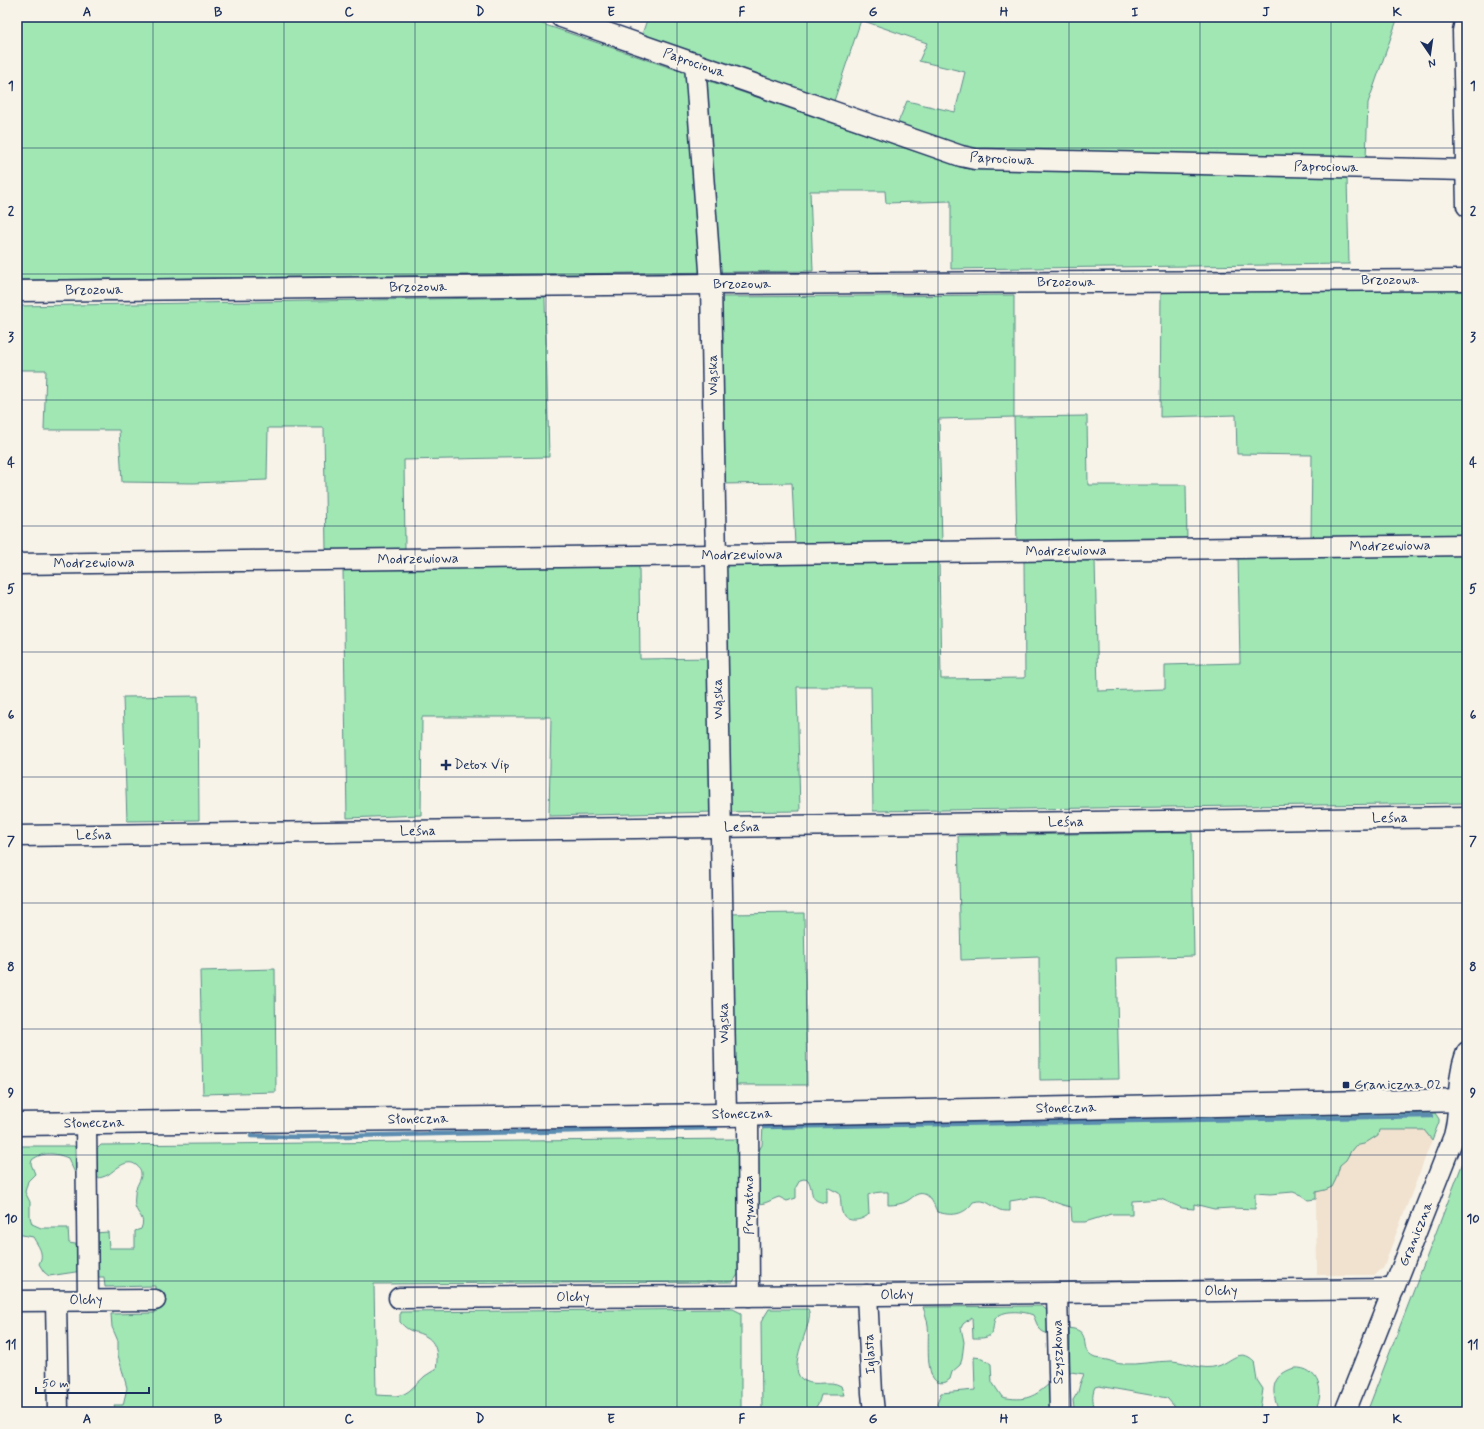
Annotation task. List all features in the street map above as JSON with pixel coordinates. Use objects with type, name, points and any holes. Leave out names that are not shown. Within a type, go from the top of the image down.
[{"type":"main road","name":"Słoneczna","points":[[17,1124],[726,1115],[1462,1100]]},
{"type":"street","name":"Paprociowa","points":[[561,17],[961,156],[975,159],[1467,170]]},
{"type":"street","points":[[1465,18],[1463,31],[1467,206]]},
{"type":"street","name":"Wąska","points":[[695,63],[711,284],[726,1115]]},
{"type":"street","name":"Brzozowa","points":[[17,291],[711,284],[1467,280]]},
{"type":"street","name":"Modrzewiowa","points":[[17,564],[1467,545]]},
{"type":"street","name":"Leśna","points":[[17,836],[1467,817]]},
{"type":"street","name":"Graniczna","points":[[1345,1412],[1454,1136],[1457,1116],[1462,1100],[1459,1078],[1462,1064],[1467,1052]]},
{"type":"street","name":"Prywatna","points":[[748,1114],[749,1296]]},
{"type":"street","points":[[86,1123],[88,1300]]},
{"type":"street","name":"Olchy","points":[[399,1298],[867,1295],[1394,1289]]},
{"type":"street","name":"Szyszkowa","points":[[1057,1293],[1060,1412]]},
{"type":"street","name":"Iglasta","points":[[867,1295],[874,1412]]},
{"type":"street","name":"Olchy","points":[[17,1301],[155,1300]]},
{"type":"street","points":[[56,1301],[58,1412]]},
{"type":"shaded area","points":[[1425,1130],[1432,1140],[1383,1268],[1375,1275],[1317,1275],[1315,1131]]},
{"type":"green space","points":[[17,17],[522,17],[964,168],[1347,177],[1349,264],[951,269],[951,201],[886,203],[885,191],[810,191],[813,271],[17,280]]},
{"type":"green space","points":[[648,17],[1398,17],[1368,103],[1366,159],[970,151],[897,125],[907,101],[955,112],[965,72],[919,61],[927,43],[861,20],[833,104],[641,37]]},
{"type":"green space","points":[[1467,288],[1467,536],[1311,538],[1312,455],[1237,454],[1236,415],[1160,417],[1161,292]]},
{"type":"green space","points":[[1014,295],[1014,417],[939,419],[942,543],[795,545],[792,483],[720,484],[718,297]]},
{"type":"green space","points":[[545,297],[549,457],[404,460],[405,549],[326,550],[324,428],[268,428],[267,480],[193,483],[122,482],[119,430],[44,430],[46,370],[17,370],[17,306]]},
{"type":"green space","points":[[1087,416],[1088,485],[1186,485],[1187,542],[1017,541],[1014,417]]},
{"type":"green space","points":[[1467,554],[1467,803],[873,811],[871,687],[797,687],[800,811],[725,812],[721,565],[939,561],[941,679],[1025,678],[1024,560],[1095,559],[1098,691],[1165,689],[1165,665],[1240,663],[1238,555]]},
{"type":"green space","points":[[639,566],[640,659],[714,658],[716,812],[549,816],[551,717],[422,717],[421,815],[347,818],[343,569]]},
{"type":"green space","points":[[198,696],[199,820],[127,821],[123,697]]},
{"type":"green space","points":[[1192,832],[1194,956],[1116,958],[1119,1079],[1040,1080],[1039,957],[961,960],[958,836]]},
{"type":"green space","points":[[804,913],[807,1085],[730,1085],[726,914]]},
{"type":"green space","points":[[275,969],[276,1092],[203,1094],[200,971]]},
{"type":"green space","points":[[1435,1113],[1439,1119],[1439,1122],[1432,1140],[1424,1130],[1379,1130],[1378,1135],[1364,1144],[1355,1146],[1346,1160],[1340,1165],[1332,1187],[1316,1192],[1316,1199],[1308,1200],[1293,1192],[1270,1194],[1255,1193],[1255,1209],[1214,1209],[1194,1204],[1194,1209],[1182,1208],[1161,1199],[1132,1201],[1132,1214],[1111,1214],[1085,1222],[1072,1222],[1071,1207],[1036,1197],[1010,1201],[1010,1211],[1000,1210],[988,1203],[978,1201],[973,1202],[966,1210],[957,1214],[947,1214],[937,1212],[928,1196],[925,1194],[917,1195],[903,1203],[888,1205],[888,1192],[883,1192],[868,1195],[869,1214],[858,1220],[850,1220],[844,1216],[841,1210],[839,1193],[827,1187],[827,1203],[821,1202],[814,1198],[808,1180],[804,1179],[800,1180],[796,1187],[796,1198],[787,1201],[779,1197],[759,1204],[758,1152],[762,1145],[763,1124]]},
{"type":"green space","points":[[739,1139],[739,1273],[733,1282],[374,1284],[376,1395],[396,1396],[404,1394],[425,1376],[436,1369],[437,1356],[431,1340],[404,1326],[400,1322],[400,1312],[733,1309],[741,1313],[741,1412],[116,1412],[114,1405],[123,1405],[127,1388],[118,1355],[118,1341],[112,1327],[111,1314],[155,1313],[155,1286],[105,1287],[104,1277],[96,1277],[95,1233],[108,1232],[109,1248],[135,1248],[135,1231],[141,1229],[143,1222],[135,1206],[135,1191],[141,1176],[141,1172],[137,1166],[133,1163],[125,1163],[106,1176],[94,1179],[94,1152],[101,1145]]},
{"type":"green space","points":[[17,1146],[74,1146],[81,1154],[81,1175],[75,1173],[68,1158],[50,1154],[36,1157],[32,1160],[31,1164],[35,1174],[28,1181],[25,1192],[30,1202],[30,1217],[32,1224],[41,1228],[68,1228],[69,1243],[81,1245],[82,1271],[49,1276],[44,1272],[39,1264],[41,1260],[41,1253],[33,1237],[17,1234]]},
{"type":"green space","points":[[1467,1152],[1467,1412],[1367,1412]]},
{"type":"green space","points":[[1043,1306],[1050,1312],[1051,1334],[1041,1330],[1033,1315],[1007,1312],[995,1319],[993,1331],[989,1336],[983,1338],[973,1338],[972,1317],[963,1324],[961,1328],[964,1342],[960,1365],[952,1372],[950,1379],[946,1382],[938,1382],[933,1378],[930,1371],[929,1361],[928,1325],[923,1307]]},
{"type":"green space","points":[[769,1309],[808,1309],[808,1325],[797,1361],[799,1376],[810,1383],[832,1383],[841,1386],[844,1395],[821,1395],[813,1412],[762,1412],[761,1322]]},
{"type":"green space","points":[[1064,1328],[1074,1329],[1080,1332],[1083,1335],[1086,1350],[1095,1358],[1120,1364],[1172,1361],[1200,1367],[1212,1367],[1223,1364],[1240,1355],[1244,1355],[1254,1361],[1257,1380],[1263,1389],[1260,1409],[1276,1412],[1176,1412],[1174,1406],[1167,1398],[1099,1386],[1095,1387],[1093,1393],[1093,1403],[1096,1412],[1077,1412],[1074,1408],[1073,1400],[1078,1392],[1084,1374],[1064,1371]]},
{"type":"green space","points":[[974,1357],[982,1358],[991,1364],[992,1382],[1002,1397],[1017,1399],[1029,1397],[1035,1395],[1051,1382],[1052,1412],[940,1412],[937,1404],[941,1393],[975,1390]]},
{"type":"green space","points":[[1294,1368],[1303,1369],[1309,1372],[1315,1377],[1318,1383],[1320,1390],[1319,1398],[1313,1412],[1279,1412],[1276,1404],[1274,1385],[1280,1375]]},
{"type":"waterway","points":[[764,1127],[1431,1116]]},
{"type":"waterway","points":[[251,1136],[302,1137],[716,1128]]},
{"type":"place","name":"Detox Vip","points":[[446,765]]},
{"type":"place","name":"Graniczna 02","points":[[1346,1085]]}]
